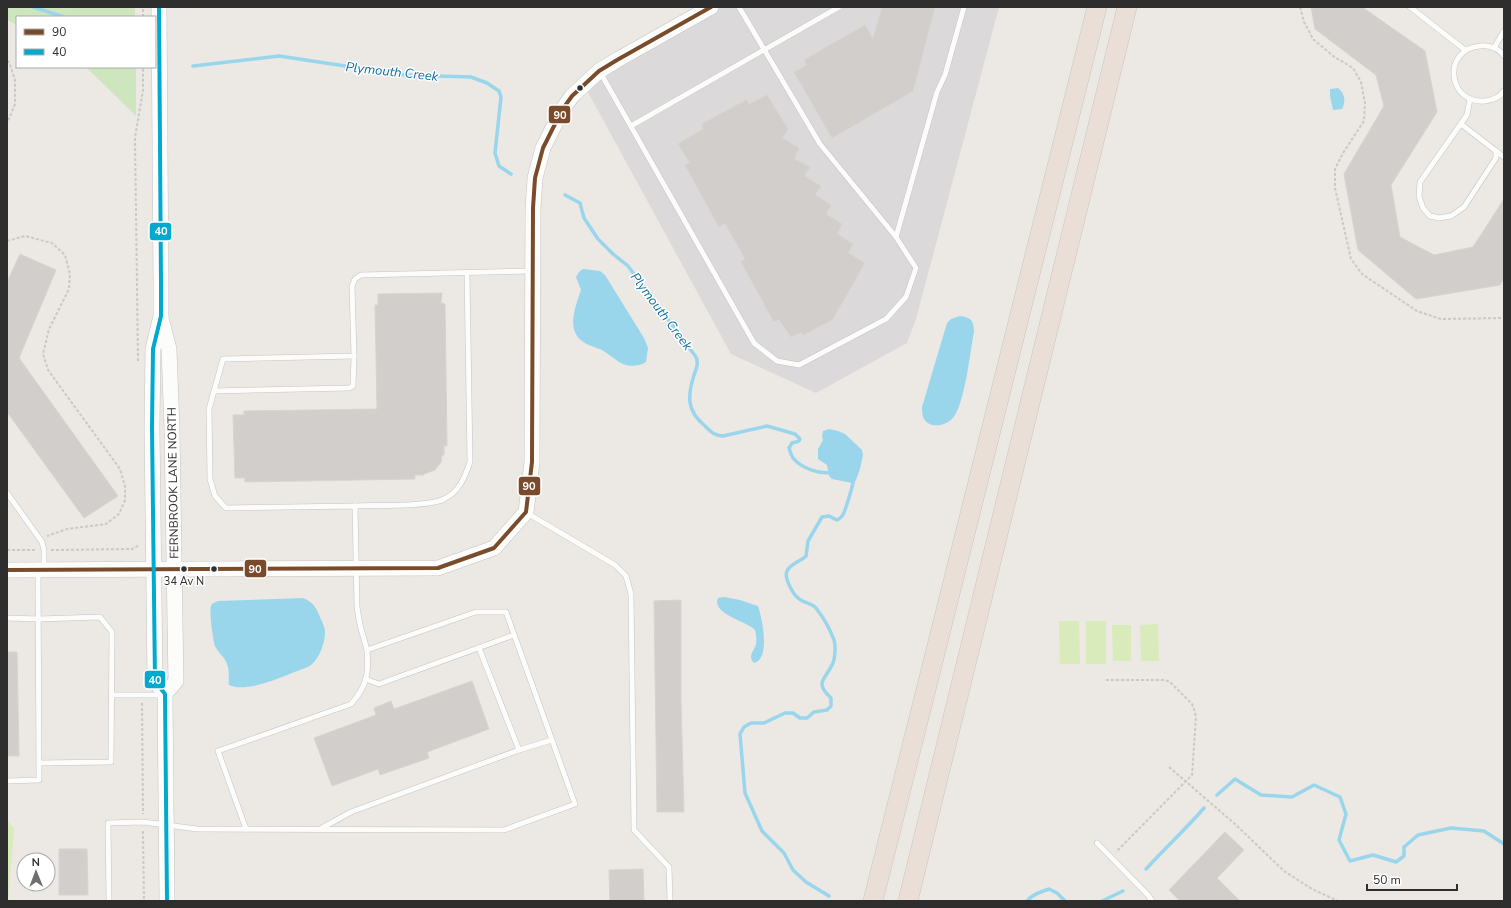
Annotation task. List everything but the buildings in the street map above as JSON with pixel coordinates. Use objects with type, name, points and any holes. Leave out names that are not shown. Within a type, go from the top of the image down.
[{"type":"highway","points":[[873,901],[1097,7]]},
{"type":"highway","points":[[908,901],[1127,7]]},
{"type":"street","name":"FERNBROOK LANE NORTH","points":[[158,7],[161,316],[169,349],[175,568],[176,681],[165,694],[154,681],[153,349],[161,316]]},
{"type":"street","points":[[7,570],[153,568],[438,568],[494,548],[526,512],[532,462],[532,208],[535,178],[543,148],[562,110],[584,85],[599,71],[711,7]]},
{"type":"street","points":[[165,694],[167,901]]},
{"type":"lane","points":[[599,71],[754,343],[777,360],[800,364],[886,319],[906,297],[916,268],[896,237],[820,144],[763,50],[739,7]]},
{"type":"lane","points":[[631,126],[839,7]]},
{"type":"lane","points":[[896,237],[937,92],[946,75],[964,7]]},
{"type":"lane","points":[[1410,7],[1465,50]]},
{"type":"lane","points":[[1494,48],[1504,31]]},
{"type":"lane","points":[[1503,94],[1489,101],[1480,102],[1470,99],[1462,94],[1456,85],[1454,66],[1458,57],[1465,50],[1475,46],[1485,45],[1494,48],[1504,56]]},
{"type":"lane","points":[[1470,99],[1466,115],[1461,124],[1420,182],[1419,196],[1423,208],[1430,216],[1439,218],[1451,216],[1464,207],[1496,158],[1496,151]]},
{"type":"lane","points":[[1461,124],[1504,157]]},
{"type":"lane","points":[[214,391],[348,388],[353,386],[354,356],[352,286],[355,279],[361,275],[532,271]]},
{"type":"lane","points":[[354,356],[223,359],[209,409],[210,479],[216,496],[226,508],[430,503],[444,499],[456,490],[464,478],[470,462],[466,273]]},
{"type":"lane","points":[[7,493],[40,539],[44,550],[41,570],[37,651],[39,780],[7,781]]},
{"type":"lane","points":[[246,829],[218,751],[351,704],[361,692],[368,666],[368,650],[360,625],[357,607],[355,506]]},
{"type":"lane","points":[[526,512],[615,565],[626,576],[631,594],[634,830],[669,866],[670,901]]},
{"type":"lane","points":[[109,901],[108,823],[143,822],[197,829],[504,830],[575,804],[506,612],[476,612],[368,650]]},
{"type":"lane","points":[[7,618],[39,619],[100,617],[112,632],[112,762],[39,763]]},
{"type":"lane","points":[[365,679],[379,684],[514,635]]},
{"type":"lane","points":[[479,648],[519,750]]},
{"type":"lane","points":[[112,695],[165,694]]},
{"type":"lane","points":[[319,829],[350,812],[519,750],[552,740]]},
{"type":"lane","points":[[1097,843],[1148,895],[1152,901]]},
{"type":"path","points":[[1300,7],[1304,22],[1313,39],[1332,56],[1353,68],[1361,82],[1365,104],[1364,121],[1343,153],[1336,169],[1335,188],[1351,259],[1362,274],[1418,310],[1441,319],[1504,318]]},
{"type":"path","points":[[7,61],[9,62],[15,80],[15,104],[7,120]]},
{"type":"path","points":[[138,366],[134,138],[143,90],[143,68]]},
{"type":"path","points":[[7,241],[25,236],[52,243],[65,255],[70,274],[69,289],[49,329],[43,354],[48,370],[120,469],[125,486],[125,500],[119,514],[106,524],[67,529],[40,539]]},
{"type":"path","points":[[7,550],[132,549],[139,546],[140,542]]},
{"type":"path","points":[[1106,680],[1165,680],[1170,682],[1192,704],[1196,717],[1192,775],[1111,857]]},
{"type":"path","points":[[141,695],[144,901]]},
{"type":"path","points":[[1168,767],[1235,824],[1284,871],[1312,889],[1338,901]]},
{"type":"shaded area","points":[[711,7],[999,7],[916,319],[907,343],[816,393],[731,354],[584,85]]},
{"type":"green space","points":[[7,7],[135,7],[135,16],[16,16],[16,24],[7,20]]},
{"type":"green space","points":[[87,68],[136,68],[136,116]]},
{"type":"green space","points":[[1059,621],[1079,621],[1080,664],[1060,664]]},
{"type":"green space","points":[[1086,621],[1106,621],[1106,664],[1086,664]]},
{"type":"green space","points":[[1158,624],[1159,661],[1141,661],[1140,625]]},
{"type":"green space","points":[[1112,625],[1131,625],[1131,661],[1113,661]]},
{"type":"green space","points":[[7,820],[14,829],[8,901],[7,901]]},
{"type":"water","points":[[1338,88],[1343,95],[1344,103],[1342,109],[1333,110],[1330,89]]},
{"type":"water","points":[[583,269],[600,271],[605,275],[644,338],[648,348],[646,362],[634,366],[622,364],[602,350],[590,345],[577,336],[573,322],[576,305],[581,290],[576,277]]},
{"type":"water","points":[[960,316],[967,317],[971,320],[974,332],[961,401],[957,411],[950,421],[938,425],[930,424],[924,419],[922,407],[947,323],[951,319]]},
{"type":"water","points":[[829,429],[845,434],[862,450],[863,455],[860,469],[856,480],[852,483],[832,479],[829,476],[827,465],[818,459],[818,449],[823,440],[823,431]]},
{"type":"water","points":[[724,597],[758,606],[763,628],[764,647],[759,660],[754,663],[751,656],[756,642],[755,630],[731,617],[720,608],[717,604],[718,598]]},
{"type":"water","points":[[303,598],[312,603],[316,608],[325,630],[323,645],[314,662],[308,667],[263,684],[244,687],[229,685],[227,664],[214,643],[210,614],[212,604],[218,601]]},
{"type":"waterway","name":"Plymouth Creek","points":[[33,7],[61,16]]},
{"type":"waterway","name":"Plymouth Creek","points":[[193,66],[279,56],[405,75],[471,77],[487,83],[499,91],[501,97],[495,153],[499,166],[511,174]]},
{"type":"waterway","name":"Plymouth Creek","points":[[565,195],[580,203],[584,218],[598,239],[628,266],[696,357],[697,366],[690,390],[690,403],[699,420],[711,432],[720,436],[767,426],[795,434],[800,439],[799,441],[792,443],[789,448],[792,457],[796,462],[816,472],[832,472]]},
{"type":"waterway","name":"Plymouth Creek","points":[[829,896],[806,882],[793,870],[784,853],[762,831],[745,793],[740,734],[744,727],[751,723],[764,723],[785,713],[793,713],[800,718],[807,718],[814,712],[827,710],[831,706],[831,698],[823,688],[822,681],[834,660],[834,640],[826,623],[816,608],[800,600],[793,593],[786,574],[791,566],[806,556],[808,541],[822,517],[829,516],[837,520],[842,517],[853,485],[854,477]]},
{"type":"waterway","name":"Plymouth Creek","points":[[1217,795],[1235,779],[1261,795],[1292,797],[1314,785],[1340,797],[1346,814],[1339,840],[1350,861],[1373,855],[1396,862],[1404,856],[1404,847],[1418,835],[1451,828],[1484,831],[1504,844]]},
{"type":"waterway","name":"Plymouth Creek","points":[[1146,869],[1204,808]]},
{"type":"waterway","name":"Plymouth Creek","points":[[1027,901],[1034,895],[1049,889],[1057,893],[1065,901]]},
{"type":"waterway","name":"Plymouth Creek","points":[[1102,901],[1123,891]]},
{"type":"transit line","name":"40","points":[[159,7],[161,316],[153,349],[152,427],[155,681],[165,694],[167,901]]},
{"type":"transit line","name":"90","points":[[7,570],[438,568],[494,548],[526,512],[532,462],[533,208],[535,178],[543,148],[562,110],[572,96],[599,71],[711,7]]},
{"type":"place","name":"34 Av N","points":[[184,569]]}]
